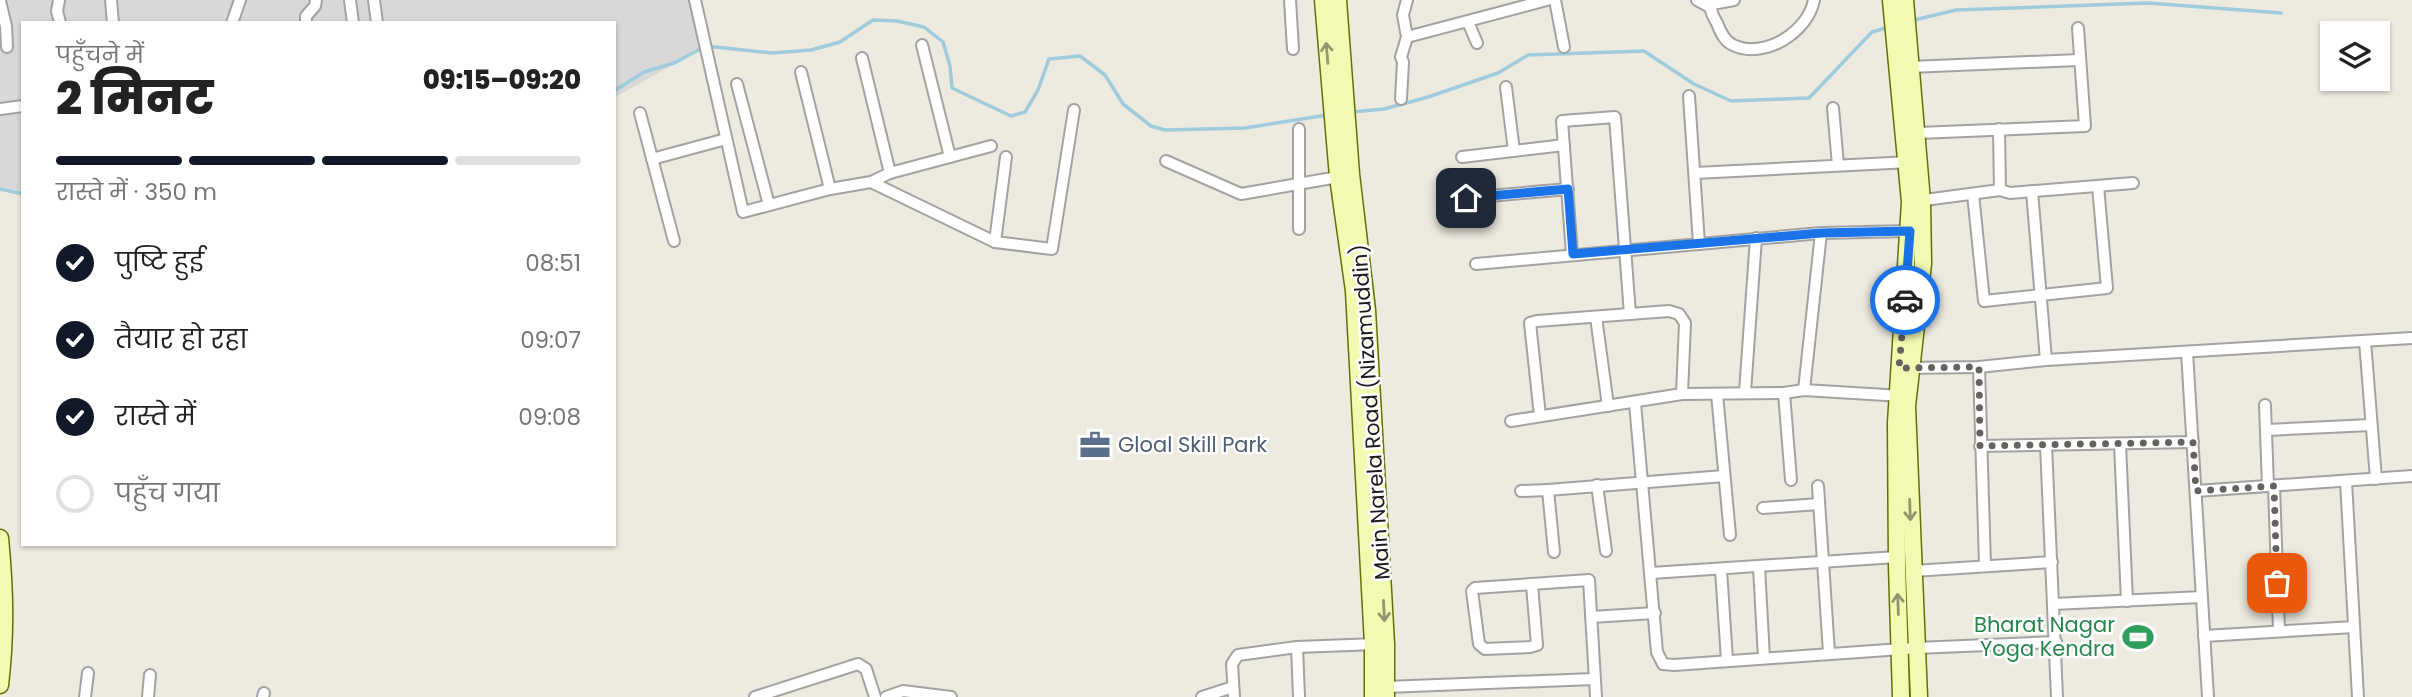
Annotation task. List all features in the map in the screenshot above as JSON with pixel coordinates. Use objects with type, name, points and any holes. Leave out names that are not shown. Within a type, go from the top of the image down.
[{"type":"street","points":[[59,0],[57,11],[60,21]]},
{"type":"street","points":[[111,0],[113,21]]},
{"type":"street","points":[[233,21],[240,0]]},
{"type":"street","points":[[306,21],[306,16],[315,6],[316,0]]},
{"type":"street","points":[[350,0],[353,21]]},
{"type":"street","points":[[374,0],[377,21]]},
{"type":"street","points":[[695,0],[743,212],[830,189],[871,182],[890,173],[991,146]]},
{"type":"street","points":[[1290,0],[1293,49]]},
{"type":"street","points":[[1323,0],[1341,129]]},
{"type":"street","points":[[1338,0],[1339,105]]},
{"type":"street","points":[[1401,99],[1401,57],[1407,37],[1403,15],[1407,0]]},
{"type":"street","points":[[1407,37],[1547,0]]},
{"type":"street","points":[[1555,0],[1564,47]]},
{"type":"street","points":[[1697,0],[1710,7],[1723,36],[1732,45],[1750,49],[1779,44],[1793,33],[1812,10],[1814,0]]},
{"type":"street","points":[[1710,7],[1712,4],[1734,0]]},
{"type":"street","points":[[0,1],[6,26],[7,47]]},
{"type":"street","points":[[1898,3],[1918,133],[1914,162]]},
{"type":"street","points":[[1468,22],[1477,43]]},
{"type":"street","points":[[1918,133],[2085,126],[2078,28]]},
{"type":"street","points":[[922,45],[950,157]]},
{"type":"street","points":[[1905,55],[2079,60]]},
{"type":"street","points":[[1901,697],[1897,557],[1903,397],[1923,264],[1905,55]]},
{"type":"street","points":[[862,58],[890,173]]},
{"type":"street","points":[[801,72],[830,189]]},
{"type":"street","points":[[737,83],[769,205]]},
{"type":"street","points":[[1506,87],[1514,151]]},
{"type":"street","points":[[1689,96],[1699,244]]},
{"type":"street","points":[[0,109],[21,106]]},
{"type":"street","points":[[1833,108],[1839,165]]},
{"type":"street","points":[[871,182],[995,242],[1052,249],[1074,110]]},
{"type":"street","points":[[640,113],[674,241]]},
{"type":"street","points":[[1573,254],[1562,121],[1615,117],[1630,314]]},
{"type":"street","points":[[1299,129],[1299,229]]},
{"type":"street","name":"Main Narela Road (Nizamuddin)","points":[[1341,129],[1338,177],[1354,291],[1380,644]]},
{"type":"street","name":"Main Narela Road (Nizamuddin)","points":[[1341,129],[1351,174],[1367,310],[1382,694]]},
{"type":"street","points":[[1999,129],[2000,190]]},
{"type":"street","points":[[652,159],[726,139]]},
{"type":"street","points":[[1462,157],[1564,145]]},
{"type":"street","points":[[995,242],[1006,157]]},
{"type":"street","points":[[1166,161],[1241,194],[1338,177]]},
{"type":"street","points":[[1695,173],[1914,162]]},
{"type":"street","points":[[1916,201],[2000,190],[2010,193],[2133,183]]},
{"type":"street","points":[[1973,194],[1984,301],[2106,288],[2098,186]]},
{"type":"street","points":[[1466,198],[1568,189]]},
{"type":"street","points":[[2032,191],[2046,360]]},
{"type":"street","points":[[1906,368],[1910,231],[1916,201]]},
{"type":"street","points":[[1476,264],[1821,233],[1910,231]]},
{"type":"street","points":[[1804,390],[1821,233]]},
{"type":"street","points":[[1745,392],[1756,239]]},
{"type":"street","points":[[1540,416],[1530,323],[1669,310],[1679,314],[1685,323],[1682,394]]},
{"type":"street","points":[[1595,317],[1608,407]]},
{"type":"street","points":[[1906,368],[1979,367],[2046,360],[2412,338]]},
{"type":"street","points":[[2365,341],[2376,479]]},
{"type":"street","points":[[2187,352],[2208,697]]},
{"type":"street","points":[[1979,367],[1985,565]]},
{"type":"street","points":[[1511,421],[1682,394],[1784,393],[1804,390],[1903,397]]},
{"type":"street","points":[[1784,393],[1791,481]]},
{"type":"street","points":[[1717,394],[1730,535]]},
{"type":"street","points":[[1903,397],[1919,697]]},
{"type":"street","points":[[1634,403],[1657,652],[1663,664],[2056,642]]},
{"type":"street","points":[[2265,405],[2279,632]]},
{"type":"street","points":[[2267,430],[2371,425]]},
{"type":"street","points":[[1980,446],[2193,442]]},
{"type":"street","points":[[2120,444],[2127,601]]},
{"type":"street","points":[[2046,445],[2057,697]]},
{"type":"street","points":[[1521,491],[1724,476]]},
{"type":"street","points":[[2196,491],[2412,476]]},
{"type":"street","points":[[2346,481],[2358,697]]},
{"type":"street","points":[[1597,485],[1606,551]]},
{"type":"street","points":[[1818,486],[1829,653]]},
{"type":"street","points":[[1548,490],[1554,552]]},
{"type":"street","points":[[1763,508],[1819,504]]},
{"type":"street","points":[[0,538],[6,593],[0,685]]},
{"type":"street","points":[[1651,573],[1897,557]]},
{"type":"street","points":[[1913,571],[2052,562]]},
{"type":"street","points":[[1759,567],[1764,658]]},
{"type":"street","points":[[1721,570],[1727,660]]},
{"type":"street","points":[[1532,585],[1537,645],[1485,649],[1479,645],[1472,591],[1475,588],[1589,580],[1596,697]]},
{"type":"street","points":[[2053,604],[2202,597]]},
{"type":"street","points":[[1591,617],[1655,612]]},
{"type":"street","points":[[2204,636],[2354,627]]},
{"type":"street","points":[[1202,697],[1233,692],[1232,664],[1238,655],[1297,647],[1380,644]]},
{"type":"street","points":[[1297,647],[1299,697]]},
{"type":"street","points":[[755,697],[858,664],[866,669],[875,697]]},
{"type":"street","points":[[85,697],[88,673]]},
{"type":"street","points":[[148,697],[150,675]]},
{"type":"street","points":[[1382,694],[1594,679]]},
{"type":"street","points":[[886,697],[908,694],[951,697]]},
{"type":"shaded area","points":[[0,0],[700,0],[706,46],[616,97],[616,21],[21,21],[21,194],[0,191]]},
{"type":"waterway","points":[[1910,21],[1956,10],[2148,3],[2281,13]]},
{"type":"waterway","points":[[616,90],[644,72],[674,63],[706,46],[772,53],[811,50],[840,42],[873,20],[897,21],[924,27],[943,42],[950,66],[952,88],[1011,116],[1025,112],[1038,90],[1049,59],[1080,56],[1105,75],[1123,104],[1151,126],[1165,130],[1245,128],[1327,115]]},
{"type":"waterway","points":[[1352,112],[1384,109],[1428,97],[1498,73],[1528,55],[1644,51],[1694,84],[1731,101],[1809,98],[1872,32],[1889,27]]},
{"type":"waterway","points":[[0,189],[21,194]]},
{"type":"way so far","points":[[1905,300],[1899,368],[1979,367],[1980,446],[2193,442],[2196,491],[2274,486],[2277,583]]},
{"type":"place","name":"Gloal Skill Park","points":[[1095,445]]},
{"type":"place","name":"Bharat Nagar Yoga Kendra","points":[[2138,637]]},
{"type":"route","points":[[1466,198],[1568,189],[1573,254],[1821,233],[1910,231],[1905,300]]}]
